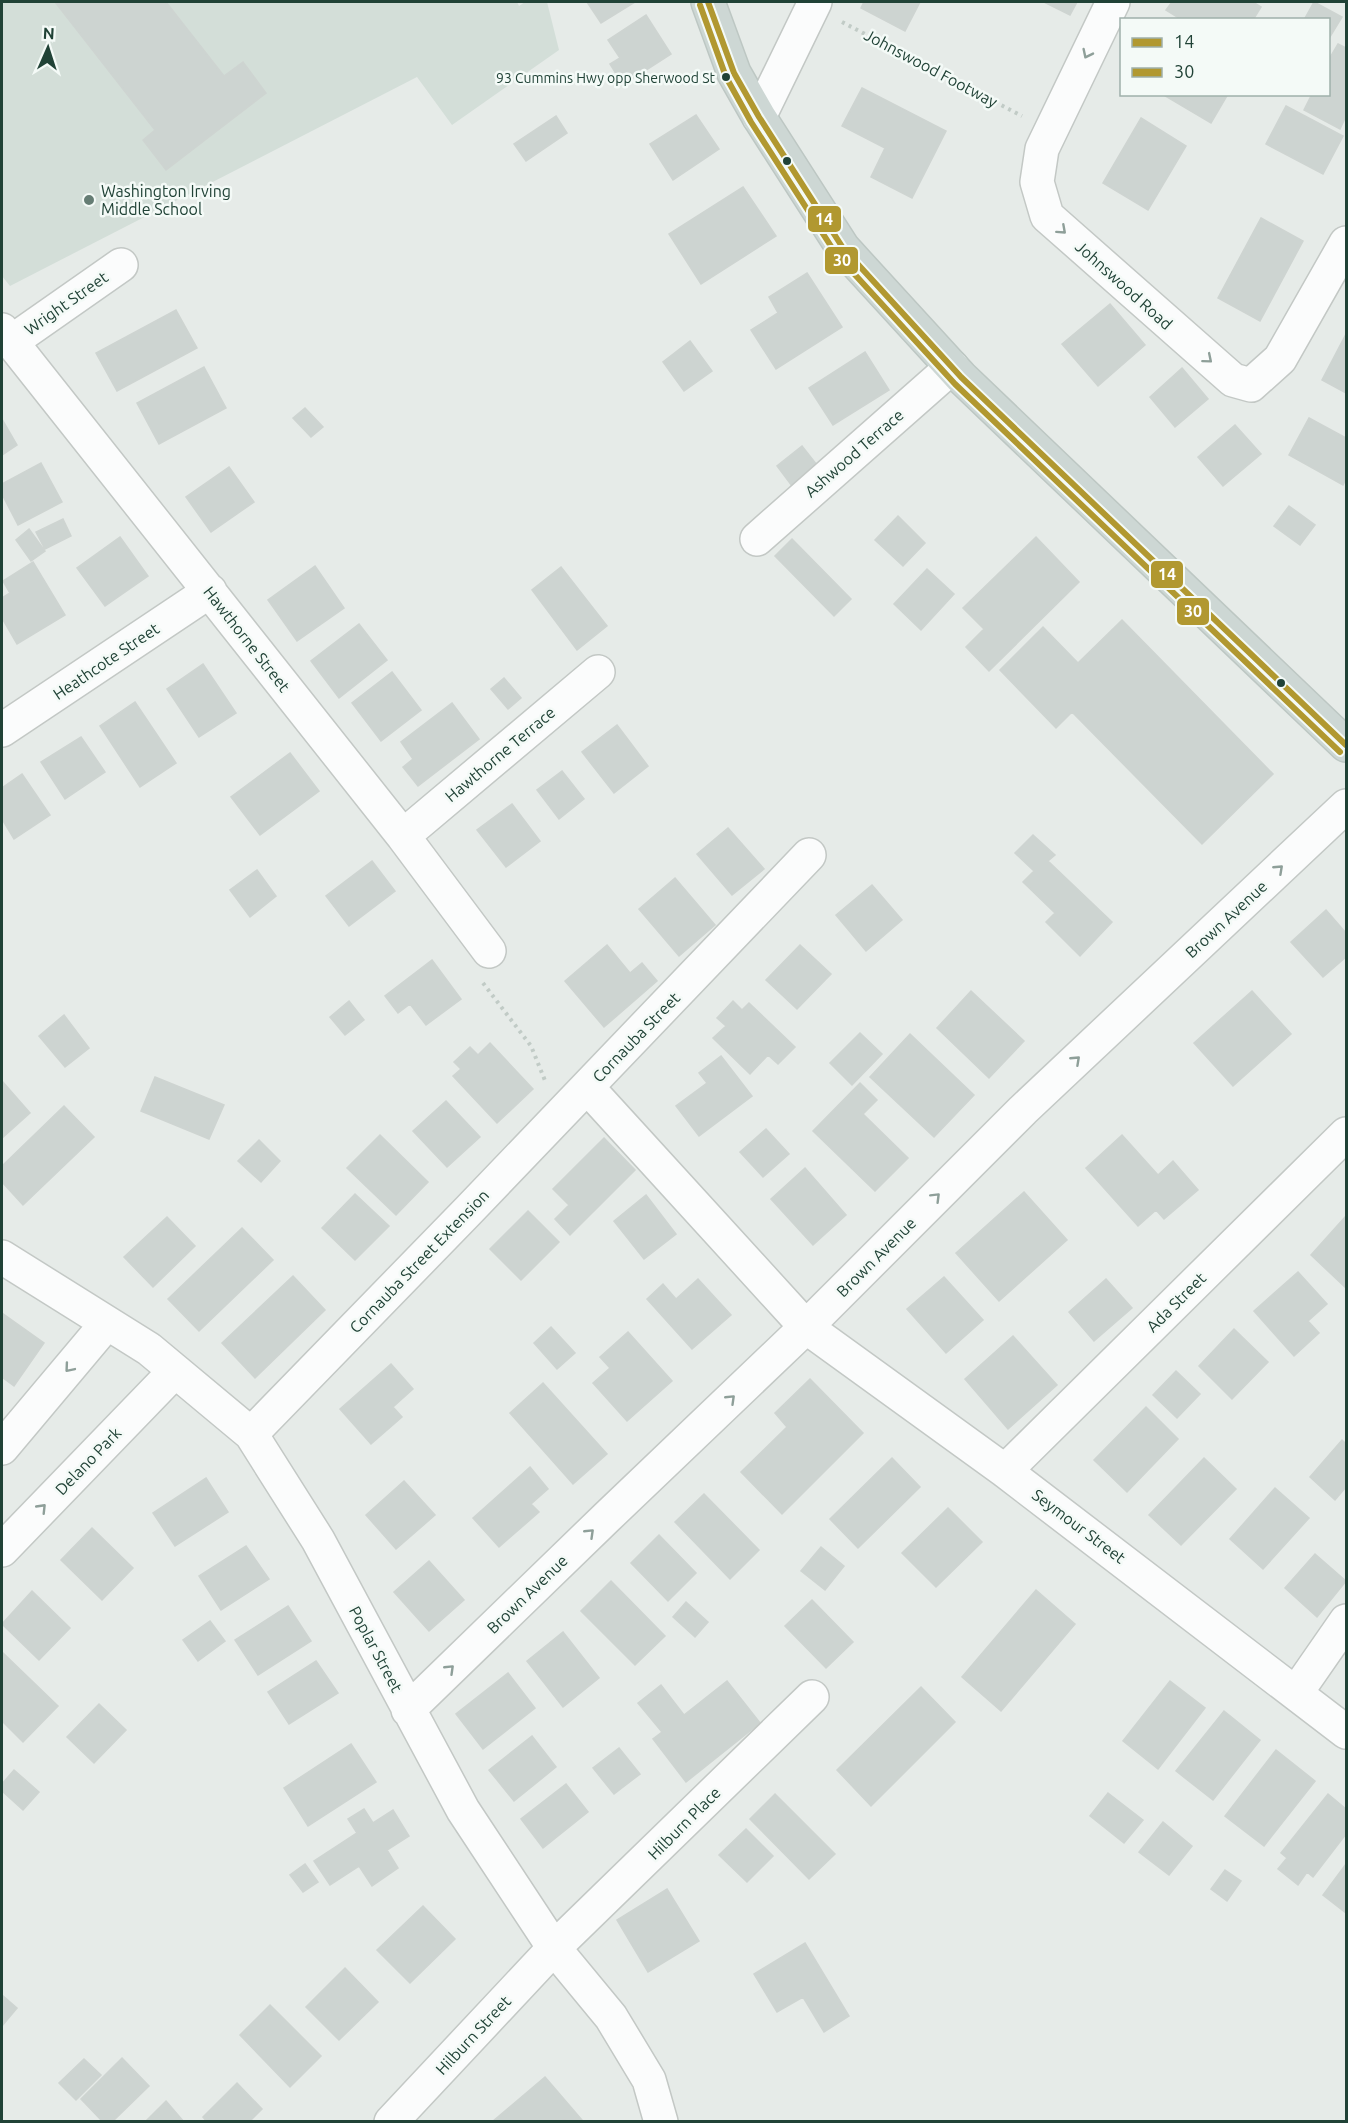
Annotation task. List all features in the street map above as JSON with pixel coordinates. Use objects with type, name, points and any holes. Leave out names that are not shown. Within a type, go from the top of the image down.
[{"type":"main road","points":[[708,2],[734,73],[759,117],[843,248],[952,367],[1347,745]]},
{"type":"street","name":"Johnswood Road","points":[[1113,2],[1042,149],[1037,182],[1047,216],[1233,380],[1251,385],[1280,359],[1347,243]]},
{"type":"street","points":[[759,117],[814,4]]},
{"type":"street","name":"Wright Street","points":[[6,336],[121,265]]},
{"type":"street","name":"Hawthorne Street","points":[[6,336],[402,836],[483,963]]},
{"type":"street","name":"Ashwood Terrace","points":[[757,539],[952,367]]},
{"type":"street","name":"Heathcote Street","points":[[2,730],[210,591]]},
{"type":"street","name":"Hawthorne Terrace","points":[[402,836],[598,672]]},
{"type":"street","name":"Brown Avenue","points":[[408,1710],[806,1327],[1023,1110],[1347,806]]},
{"type":"street","name":"Cornauba Street","points":[[806,1327],[587,1087],[809,855]]},
{"type":"street","name":"Cornauba Street Extension","points":[[251,1434],[587,1087]]},
{"type":"street","name":"Ada Street","points":[[1005,1471],[1347,1134]]},
{"type":"street","name":"Poplar Street","points":[[2,1257],[149,1349],[251,1434],[318,1540],[463,1810],[554,1948],[616,2026],[649,2080],[661,2121]]},
{"type":"street","points":[[2,1448],[107,1323]]},
{"type":"street","name":"Seymour Street","points":[[806,1327],[1005,1471],[1347,1732]]},
{"type":"street","name":"Delano Park","points":[[2,1550],[175,1371]]},
{"type":"street","points":[[1296,1693],[1347,1621]]},
{"type":"street","name":"Hilburn Place","points":[[554,1948],[812,1697]]},
{"type":"street","name":"Hilburn Street","points":[[391,2121],[554,1948]]},
{"type":"path","name":"Johnswood Footway","points":[[814,4],[1050,131]]},
{"type":"path","points":[[483,963],[531,1046],[547,1085],[587,1087]]},
{"type":"shaded area","name":"Washington Irving Middle School","points":[[2,2],[517,2],[519,6],[525,2],[547,2],[559,50],[452,125],[417,77],[10,286],[2,276]]},
{"type":"building","points":[[55,2],[166,2],[224,76],[243,62],[266,93],[166,170],[143,140],[155,130]]},
{"type":"building","points":[[587,2],[635,2],[601,23]]},
{"type":"building","points":[[864,2],[920,2],[905,31],[861,8]]},
{"type":"building","points":[[1044,2],[1077,2],[1070,15]]},
{"type":"building","points":[[1172,2],[1253,2],[1261,7],[1254,18],[1179,18],[1166,10]]},
{"type":"building","points":[[1314,2],[1342,17],[1330,37],[1330,18],[1305,18]]},
{"type":"building","points":[[646,15],[671,54],[623,85],[610,64],[620,58],[608,40]]},
{"type":"building","points":[[1338,44],[1346,48],[1346,116],[1340,129],[1304,110],[1311,96],[1330,96],[1330,58]]},
{"type":"building","points":[[862,88],[946,131],[912,198],[871,177],[885,148],[842,126]]},
{"type":"building","points":[[1165,96],[1227,96],[1211,123]]},
{"type":"building","points":[[1286,106],[1343,136],[1323,174],[1266,144]]},
{"type":"building","points":[[696,115],[719,149],[673,180],[650,144]]},
{"type":"building","points":[[556,116],[567,133],[526,161],[514,144]]},
{"type":"building","points":[[1141,118],[1186,146],[1148,210],[1103,183]]},
{"type":"building","points":[[743,187],[776,236],[701,284],[669,234]]},
{"type":"building","points":[[1261,218],[1303,241],[1260,321],[1218,298]]},
{"type":"building","points":[[807,273],[842,327],[776,369],[751,330],[778,313],[769,297]]},
{"type":"building","points":[[1110,304],[1145,345],[1098,386],[1062,344]]},
{"type":"building","points":[[176,310],[197,348],[117,391],[96,353]]},
{"type":"building","points":[[1346,334],[1346,393],[1322,380]]},
{"type":"building","points":[[690,341],[712,371],[684,391],[663,362]]},
{"type":"building","points":[[865,352],[889,390],[833,425],[809,388]]},
{"type":"building","points":[[204,367],[226,408],[159,444],[137,403]]},
{"type":"building","points":[[1182,368],[1208,399],[1175,427],[1150,397]]},
{"type":"building","points":[[305,408],[323,427],[311,437],[293,418]]},
{"type":"building","points":[[1309,418],[1346,438],[1346,479],[1343,485],[1289,455]]},
{"type":"building","points":[[2,419],[17,445],[2,455]]},
{"type":"building","points":[[1235,425],[1261,454],[1223,486],[1198,457]]},
{"type":"building","points":[[802,446],[821,470],[795,490],[777,466]]},
{"type":"building","points":[[41,463],[62,502],[18,525],[2,494],[2,484]]},
{"type":"building","points":[[229,467],[254,502],[211,532],[186,497]]},
{"type":"building","points":[[1289,506],[1315,525],[1300,545],[1274,526]]},
{"type":"building","points":[[898,516],[925,543],[903,566],[875,540]]},
{"type":"building","points":[[63,519],[71,536],[45,549],[36,532]]},
{"type":"building","points":[[29,529],[45,551],[31,561],[16,540]]},
{"type":"building","points":[[120,537],[148,576],[105,606],[77,568]]},
{"type":"building","points":[[1036,537],[1079,582],[989,671],[966,647],[984,629],[963,608]]},
{"type":"building","points":[[792,539],[851,599],[834,616],[775,556]]},
{"type":"building","points":[[33,562],[65,615],[17,644],[2,618],[2,598],[10,593],[3,581]]},
{"type":"building","points":[[315,566],[344,608],[297,641],[268,600]]},
{"type":"building","points":[[561,567],[607,626],[577,650],[532,590]]},
{"type":"building","points":[[927,569],[954,594],[921,630],[894,604]]},
{"type":"building","points":[[1122,620],[1273,774],[1202,844],[1072,712],[1056,728],[1000,670],[1043,627],[1078,663]]},
{"type":"building","points":[[359,624],[387,660],[339,698],[311,661]]},
{"type":"building","points":[[203,664],[236,713],[199,737],[167,689]]},
{"type":"building","points":[[392,672],[421,710],[381,741],[352,703]]},
{"type":"building","points":[[504,678],[521,698],[508,709],[491,689]]},
{"type":"building","points":[[135,702],[176,763],[140,787],[100,726]]},
{"type":"building","points":[[452,703],[479,739],[418,786],[403,767],[413,759],[401,742]]},
{"type":"building","points":[[617,725],[648,766],[614,793],[582,752]]},
{"type":"building","points":[[81,737],[105,772],[65,799],[41,762]]},
{"type":"building","points":[[290,753],[319,791],[260,835],[231,797]]},
{"type":"building","points":[[562,771],[584,799],[559,819],[537,790]]},
{"type":"building","points":[[22,774],[50,815],[14,839],[2,819],[2,788]]},
{"type":"building","points":[[512,804],[540,841],[506,867],[477,830]]},
{"type":"building","points":[[728,828],[764,869],[732,895],[697,854]]},
{"type":"building","points":[[1033,835],[1055,855],[1048,861],[1112,922],[1080,956],[1046,922],[1055,913],[1023,882],[1034,871],[1015,853]]},
{"type":"building","points":[[372,861],[395,891],[349,926],[326,896]]},
{"type":"building","points":[[257,870],[276,896],[250,917],[230,890]]},
{"type":"building","points":[[675,878],[715,925],[679,956],[639,909]]},
{"type":"building","points":[[872,885],[902,920],[866,951],[836,915]]},
{"type":"building","points":[[1326,910],[1346,933],[1346,957],[1323,977],[1291,942]]},
{"type":"building","points":[[607,945],[630,973],[642,963],[657,981],[604,1027],[565,981]]},
{"type":"building","points":[[800,945],[831,974],[797,1009],[766,980]]},
{"type":"building","points":[[432,960],[461,999],[426,1025],[410,1004],[398,1013],[385,996]]},
{"type":"building","points":[[971,991],[1024,1041],[989,1078],[937,1028]]},
{"type":"building","points":[[1252,991],[1291,1034],[1233,1086],[1194,1043]]},
{"type":"building","points":[[349,1001],[364,1020],[345,1035],[330,1017]]},
{"type":"building","points":[[733,1001],[742,1010],[749,1003],[795,1047],[778,1064],[768,1055],[750,1074],[713,1038],[726,1026],[717,1018]]},
{"type":"building","points":[[64,1015],[89,1048],[65,1067],[39,1036]]},
{"type":"building","points":[[860,1033],[882,1054],[852,1085],[830,1063]]},
{"type":"building","points":[[910,1034],[974,1095],[934,1137],[870,1077]]},
{"type":"building","points":[[490,1043],[533,1089],[497,1123],[453,1076],[461,1069],[454,1062],[470,1047],[478,1055]]},
{"type":"building","points":[[721,1056],[752,1096],[699,1136],[676,1106],[707,1083],[699,1073]]},
{"type":"building","points":[[155,1077],[224,1105],[209,1139],[141,1111]]},
{"type":"building","points":[[2,1081],[30,1113],[2,1138]]},
{"type":"building","points":[[860,1083],[877,1100],[863,1114],[908,1158],[875,1191],[813,1131]]},
{"type":"building","points":[[446,1101],[480,1137],[447,1167],[413,1131]]},
{"type":"building","points":[[64,1106],[94,1137],[23,1205],[2,1182],[2,1166]]},
{"type":"building","points":[[766,1129],[789,1154],[763,1177],[740,1152]]},
{"type":"building","points":[[380,1135],[428,1182],[396,1215],[347,1168]]},
{"type":"building","points":[[1122,1135],[1158,1175],[1173,1161],[1198,1190],[1164,1219],[1156,1210],[1138,1226],[1086,1168]]},
{"type":"building","points":[[604,1138],[635,1170],[570,1235],[555,1219],[569,1205],[553,1189]]},
{"type":"building","points":[[259,1140],[280,1161],[261,1182],[238,1161]]},
{"type":"building","points":[[805,1168],[846,1215],[813,1245],[771,1199]]},
{"type":"building","points":[[1024,1192],[1067,1240],[999,1301],[956,1253]]},
{"type":"building","points":[[355,1194],[389,1226],[355,1260],[322,1228]]},
{"type":"building","points":[[646,1195],[676,1234],[644,1259],[614,1221]]},
{"type":"building","points":[[528,1211],[559,1242],[521,1280],[490,1249]]},
{"type":"building","points":[[1346,1216],[1346,1288],[1311,1255]]},
{"type":"building","points":[[167,1217],[195,1246],[153,1287],[124,1257]]},
{"type":"building","points":[[242,1228],[273,1260],[199,1331],[168,1299]]},
{"type":"building","points":[[1298,1272],[1327,1304],[1308,1321],[1319,1333],[1294,1356],[1254,1311]]},
{"type":"building","points":[[293,1276],[325,1310],[255,1378],[222,1343]]},
{"type":"building","points":[[944,1277],[983,1320],[946,1353],[907,1309]]},
{"type":"building","points":[[698,1279],[731,1315],[692,1349],[647,1299],[663,1284],[676,1299]]},
{"type":"building","points":[[1106,1279],[1132,1308],[1094,1341],[1069,1312]]},
{"type":"building","points":[[2,1313],[44,1343],[14,1386],[2,1377]]},
{"type":"building","points":[[551,1327],[575,1353],[557,1369],[534,1343]]},
{"type":"building","points":[[1234,1329],[1268,1362],[1232,1399],[1199,1366]]},
{"type":"building","points":[[628,1332],[672,1381],[627,1421],[593,1383],[610,1368],[600,1357]]},
{"type":"building","points":[[1013,1336],[1057,1385],[1008,1429],[965,1379]]},
{"type":"building","points":[[391,1364],[413,1389],[393,1407],[402,1417],[371,1444],[340,1409]]},
{"type":"building","points":[[1176,1371],[1200,1394],[1177,1418],[1153,1395]]},
{"type":"building","points":[[810,1379],[863,1433],[782,1514],[741,1472],[787,1427],[775,1413]]},
{"type":"building","points":[[543,1383],[607,1454],[573,1484],[510,1413]]},
{"type":"building","points":[[1146,1407],[1178,1439],[1127,1492],[1094,1460]]},
{"type":"building","points":[[1342,1440],[1346,1444],[1346,1487],[1335,1500],[1310,1477]]},
{"type":"building","points":[[892,1458],[920,1487],[858,1548],[830,1519]]},
{"type":"building","points":[[1204,1458],[1236,1489],[1181,1545],[1149,1515]]},
{"type":"building","points":[[530,1467],[548,1489],[531,1504],[539,1512],[499,1547],[473,1518]]},
{"type":"building","points":[[206,1478],[228,1512],[175,1546],[153,1513]]},
{"type":"building","points":[[404,1481],[435,1515],[396,1549],[366,1515]]},
{"type":"building","points":[[1275,1488],[1309,1518],[1263,1569],[1230,1539]]},
{"type":"building","points":[[704,1494],[759,1550],[730,1579],[675,1522]]},
{"type":"building","points":[[948,1508],[982,1542],[936,1587],[902,1553]]},
{"type":"building","points":[[92,1528],[133,1568],[102,1600],[61,1560]]},
{"type":"building","points":[[659,1535],[696,1573],[668,1601],[631,1563]]},
{"type":"building","points":[[246,1546],[269,1579],[221,1610],[199,1576]]},
{"type":"building","points":[[821,1547],[844,1566],[825,1590],[801,1571]]},
{"type":"building","points":[[1315,1554],[1346,1581],[1317,1617],[1285,1588]]},
{"type":"building","points":[[429,1561],[464,1600],[429,1631],[394,1592]]},
{"type":"building","points":[[611,1581],[665,1636],[635,1665],[581,1611]]},
{"type":"building","points":[[1036,1590],[1075,1624],[1001,1711],[962,1677]]},
{"type":"building","points":[[32,1591],[70,1628],[39,1660],[2,1624]]},
{"type":"building","points":[[812,1600],[853,1642],[826,1668],[785,1626]]},
{"type":"building","points":[[686,1602],[708,1622],[695,1637],[673,1617]]},
{"type":"building","points":[[288,1606],[311,1641],[258,1675],[235,1640]]},
{"type":"building","points":[[210,1621],[225,1641],[198,1661],[183,1640]]},
{"type":"building","points":[[563,1632],[599,1678],[563,1707],[527,1661]]},
{"type":"building","points":[[2,1652],[58,1706],[23,1742],[2,1721]]},
{"type":"building","points":[[316,1661],[338,1693],[289,1724],[268,1692]]},
{"type":"building","points":[[508,1673],[535,1708],[483,1749],[456,1714]]},
{"type":"building","points":[[727,1681],[760,1723],[686,1782],[653,1739],[662,1732],[638,1703],[661,1685],[684,1715]]},
{"type":"building","points":[[1170,1681],[1205,1708],[1158,1769],[1123,1741]]},
{"type":"building","points":[[921,1687],[955,1722],[871,1806],[837,1770]]},
{"type":"building","points":[[99,1704],[126,1730],[94,1763],[67,1737]]},
{"type":"building","points":[[1224,1711],[1260,1740],[1213,1800],[1176,1771]]},
{"type":"building","points":[[532,1736],[556,1767],[514,1801],[489,1770]]},
{"type":"building","points":[[351,1744],[376,1782],[308,1826],[284,1788]]},
{"type":"building","points":[[619,1748],[640,1774],[614,1794],[593,1768]]},
{"type":"building","points":[[1276,1750],[1315,1781],[1264,1846],[1225,1816]]},
{"type":"building","points":[[14,1770],[39,1792],[23,1810],[2,1791],[2,1784]]},
{"type":"building","points":[[566,1784],[588,1812],[543,1848],[521,1819]]},
{"type":"building","points":[[1108,1793],[1143,1820],[1124,1843],[1090,1816]]},
{"type":"building","points":[[775,1794],[835,1854],[809,1879],[750,1819]]},
{"type":"building","points":[[1328,1794],[1346,1809],[1346,1834],[1313,1877],[1307,1872],[1298,1885],[1278,1869],[1287,1858],[1281,1853]]},
{"type":"building","points":[[364,1809],[373,1823],[393,1810],[409,1836],[387,1850],[398,1868],[372,1886],[359,1866],[330,1885],[314,1861],[357,1833],[348,1819]]},
{"type":"building","points":[[1163,1822],[1192,1846],[1169,1875],[1139,1852]]},
{"type":"building","points":[[746,1829],[773,1856],[747,1882],[719,1855]]},
{"type":"building","points":[[305,1864],[318,1882],[303,1892],[290,1875]]},
{"type":"building","points":[[1346,1864],[1346,1913],[1323,1895]]},
{"type":"building","points":[[1225,1870],[1241,1881],[1227,1901],[1211,1889]]},
{"type":"building","points":[[667,1889],[699,1941],[648,1972],[617,1920]]},
{"type":"building","points":[[423,1906],[455,1939],[410,1983],[377,1950]]},
{"type":"building","points":[[805,1943],[849,2016],[824,2032],[803,1997],[777,2012],[754,1974]]},
{"type":"building","points":[[345,1968],[378,2002],[339,2040],[306,2007]]},
{"type":"building","points":[[2,1995],[17,2008],[2,2026]]},
{"type":"building","points":[[270,2005],[321,2056],[290,2087],[240,2035]]},
{"type":"building","points":[[122,2058],[149,2086],[112,2122],[103,2122],[81,2099]]},
{"type":"building","points":[[84,2059],[101,2075],[76,2100],[59,2083]]},
{"type":"building","points":[[545,2077],[582,2120],[492,2122]]},
{"type":"building","points":[[237,2083],[262,2109],[249,2122],[207,2122],[203,2117]]},
{"type":"building","points":[[166,2101],[184,2122],[145,2122]]},
{"type":"transit line","name":"14","points":[[708,2],[734,73],[759,117],[843,248],[961,377],[1346,745]]},
{"type":"transit line","name":"30","points":[[700,5],[726,77],[751,122],[836,254],[955,384],[1340,752]]},
{"type":"place","name":"93 Cummins Hwy opp Sherwood St","points":[[726,77]]},
{"type":"place","name":"Washington Irving Middle School","points":[[89,200]]}]
